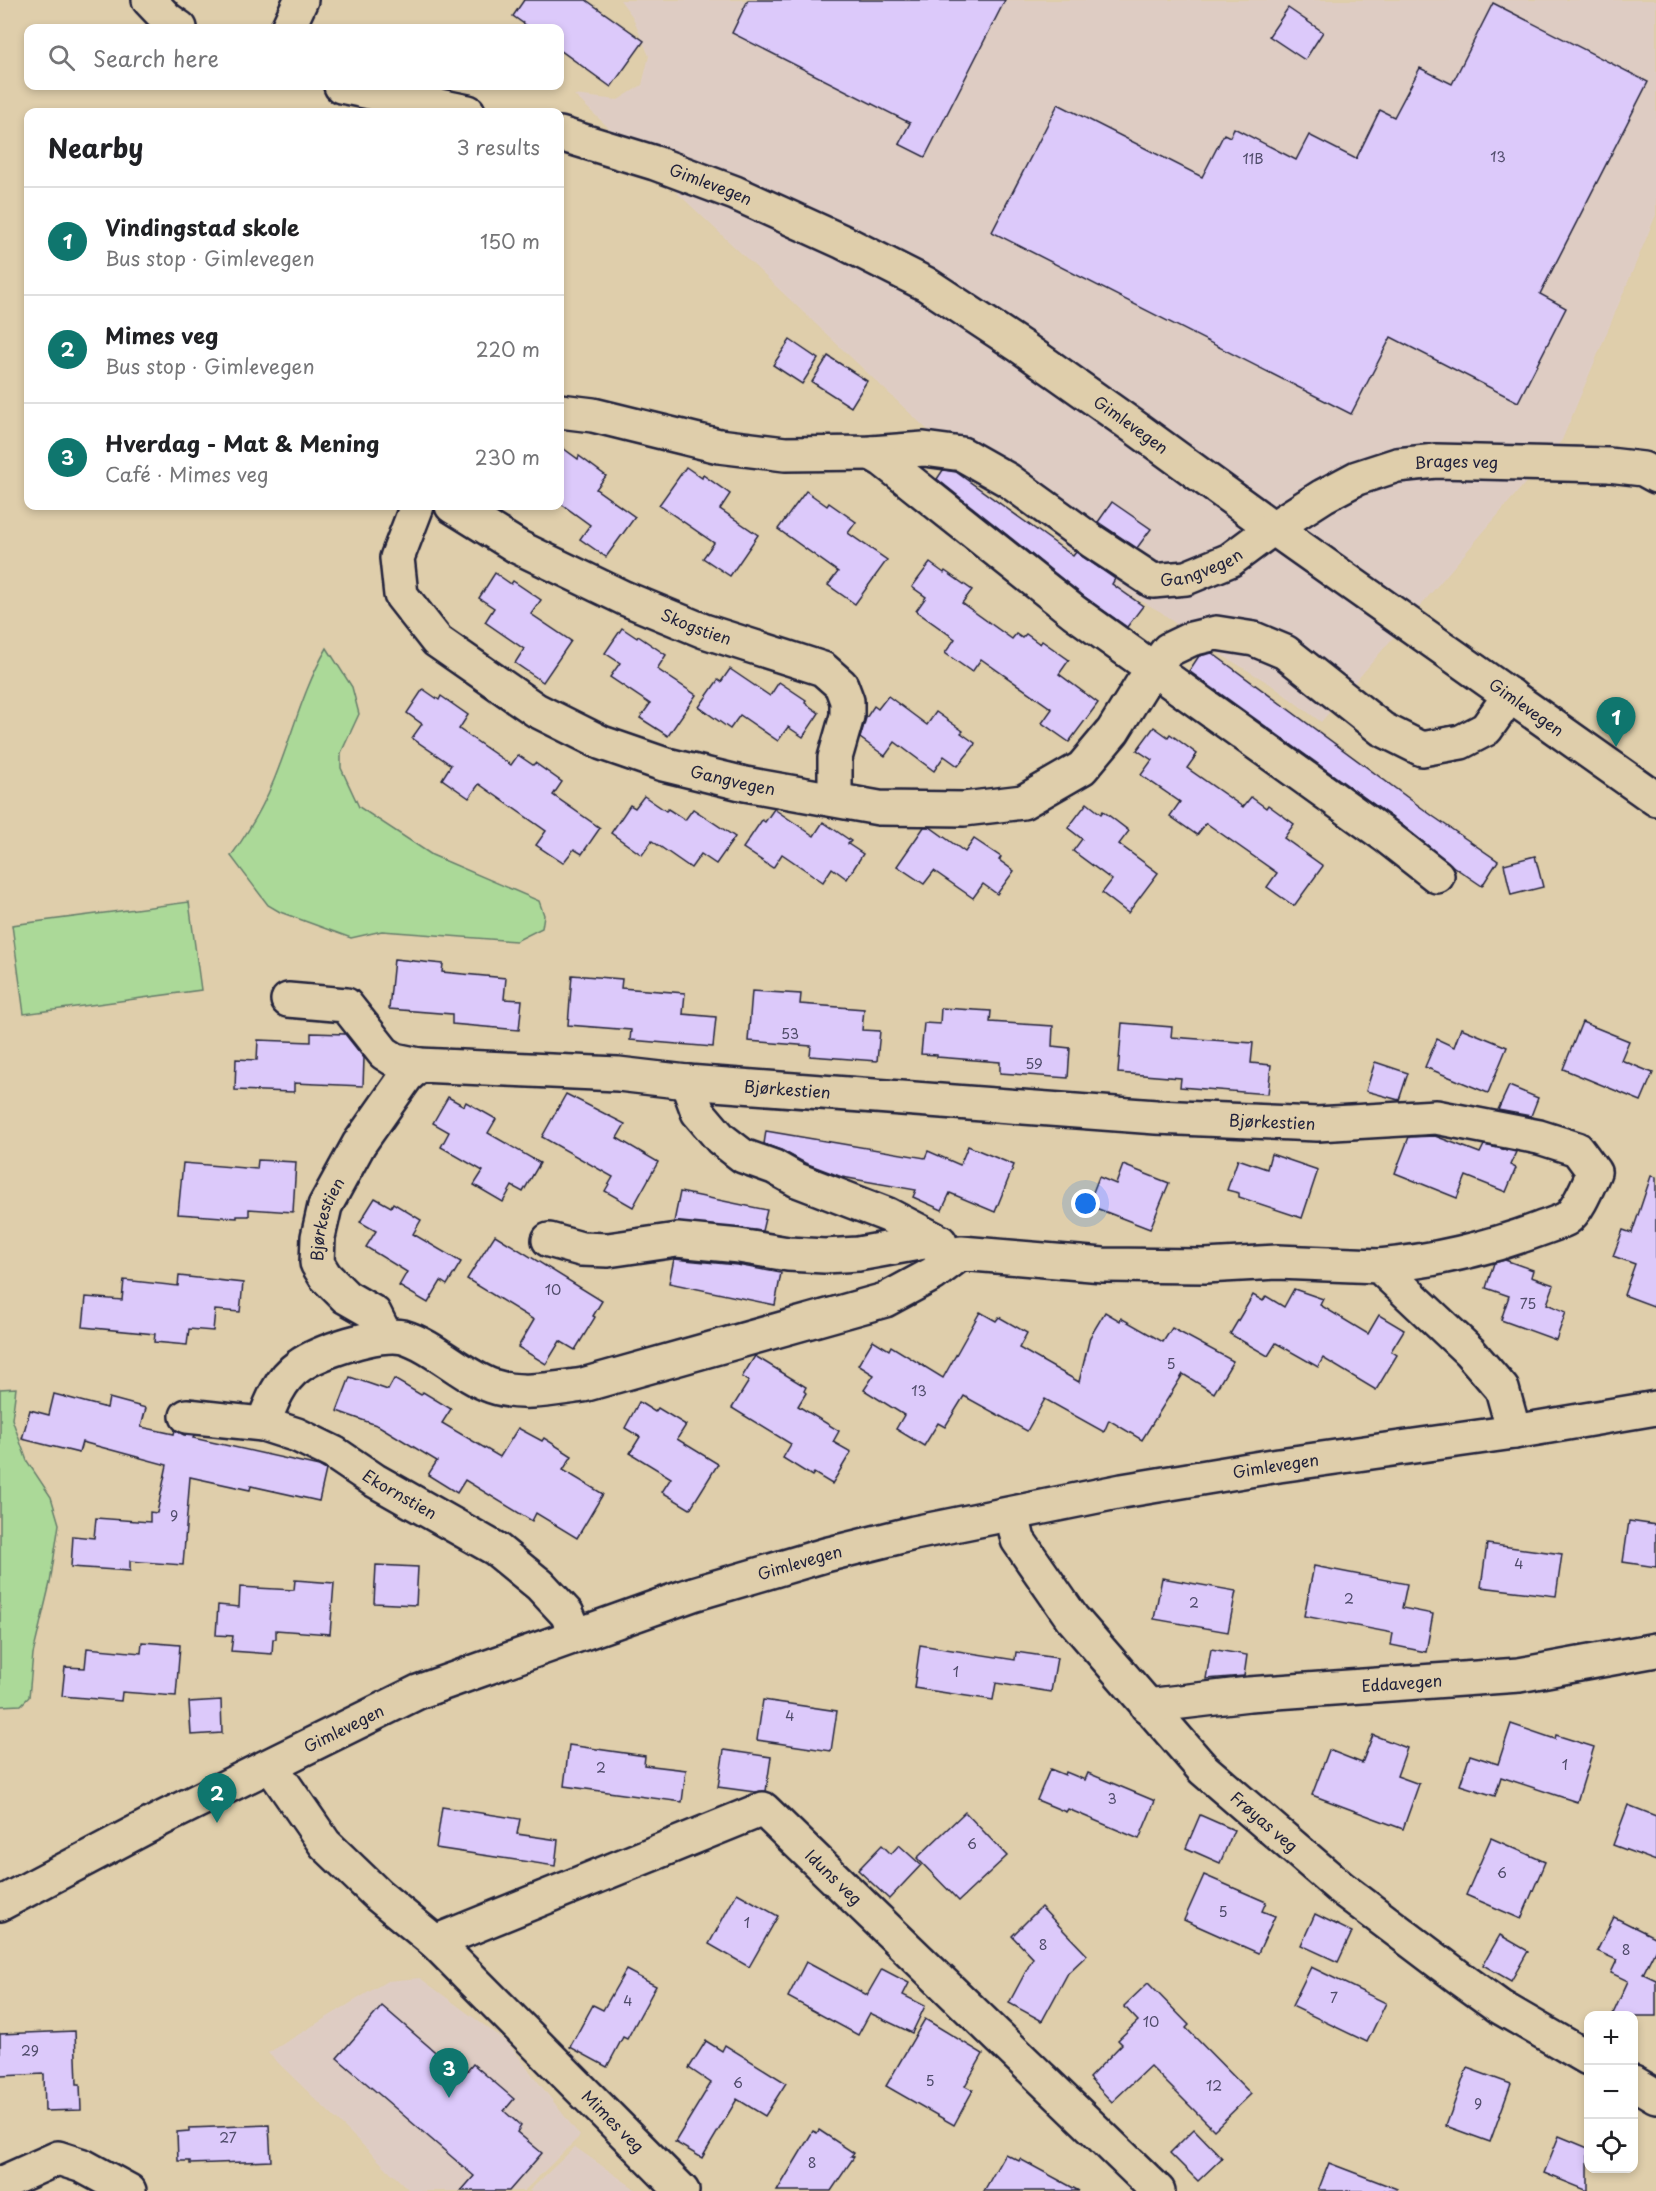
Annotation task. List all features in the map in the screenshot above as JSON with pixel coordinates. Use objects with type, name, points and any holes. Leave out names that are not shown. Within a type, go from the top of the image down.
[{"type":"street","points":[[149,0],[174,24]]},
{"type":"street","points":[[290,24],[301,0]]},
{"type":"street","points":[[361,90],[449,108]]},
{"type":"street","name":"Gimlevegen","points":[[564,135],[655,163],[735,193],[843,242],[926,284],[1020,346],[1656,799]]},
{"type":"street","name":"Gangvegen","points":[[564,411],[593,415],[719,446],[785,454],[871,453],[924,449],[962,454],[1008,480],[1092,541],[1153,581],[1186,578],[1230,560],[1273,528]]},
{"type":"street","points":[[871,453],[884,460],[1074,612],[1386,836],[1437,876]]},
{"type":"street","name":"Brages veg","points":[[1273,528],[1323,496],[1357,478],[1397,465],[1436,461],[1609,465],[1643,469],[1656,476]]},
{"type":"street","name":"Gangvegen","points":[[415,510],[397,558],[401,595],[437,641],[536,710],[602,743],[673,766],[745,784],[835,798],[879,808],[964,809],[1023,802],[1082,768],[1113,731],[1141,686],[1168,650],[1191,639],[1216,633],[1254,639],[1284,652],[1382,729],[1422,748],[1461,742],[1486,729],[1510,695]]},
{"type":"street","name":"Skogstien","points":[[458,510],[518,547],[624,598],[704,631],[823,669],[841,685],[847,701],[847,716],[835,758],[835,798]]},
{"type":"street","name":"Bjørkestien","points":[[288,1000],[346,1005],[384,1053],[395,1060],[419,1065],[618,1074],[687,1082],[1156,1117],[1317,1124],[1436,1117],[1539,1137],[1577,1149],[1594,1172],[1585,1194],[1567,1218],[1523,1235],[1469,1250],[1417,1263],[1379,1266],[1277,1262],[1205,1266],[1102,1265],[948,1246],[825,1256],[788,1254],[739,1246],[677,1240],[608,1250],[581,1249],[549,1240]]},
{"type":"street","name":"Bjørkestien","points":[[385,1335],[374,1313],[346,1297],[326,1276],[318,1263],[318,1237],[325,1206],[359,1144],[406,1077],[419,1065]]},
{"type":"street","name":"Bjørkestien","points":[[687,1082],[698,1112],[721,1139],[742,1156],[888,1215],[948,1246]]},
{"type":"street","points":[[264,1424],[275,1393],[298,1366],[331,1351],[385,1335],[404,1338],[492,1387],[541,1391],[583,1385],[885,1300],[933,1274],[948,1246]]},
{"type":"street","points":[[1379,1266],[1469,1351],[1502,1389],[1514,1432]]},
{"type":"street","name":"Gimlevegen","points":[[0,1904],[163,1818],[418,1692],[693,1594],[825,1555],[914,1533],[1122,1491],[1268,1467],[1514,1432],[1656,1408]]},
{"type":"street","name":"Ekornstien","points":[[187,1416],[264,1424],[297,1435],[334,1454],[374,1480],[496,1549],[540,1585],[567,1614],[576,1635]]},
{"type":"street","name":"Frøyas veg","points":[[1012,1514],[1018,1540],[1054,1594],[1072,1618],[1203,1769],[1341,1888],[1500,2007],[1584,2056]]},
{"type":"street","name":"Eddavegen","points":[[1147,1706],[1249,1694],[1519,1675],[1654,1656]]},
{"type":"street","name":"Mimes veg","points":[[271,1766],[325,1844],[378,1895],[435,1942],[682,2191]]},
{"type":"street","name":"Iduns veg","points":[[435,1942],[763,1809],[1158,2191]]},
{"type":"street","points":[[1638,2086],[1656,2096]]},
{"type":"street","points":[[0,2184],[58,2158],[83,2166],[129,2191]]},
{"type":"shaded area","points":[[620,0],[1656,0],[1656,215],[1562,440],[1321,722],[1270,684],[1195,639],[1161,612],[1110,584],[952,453],[574,95],[618,100],[642,85],[649,56],[632,16]]},
{"type":"shaded area","points":[[420,1978],[508,2043],[580,2136],[524,2191],[410,2191],[268,2053],[387,1981]]},
{"type":"shaded area","points":[[575,2147],[638,2191],[529,2191]]},
{"type":"green space","points":[[327,648],[352,687],[359,714],[341,753],[341,768],[359,807],[432,855],[539,901],[544,915],[542,928],[516,941],[382,931],[351,938],[280,912],[268,905],[231,856],[255,819],[270,790],[304,696]]},
{"type":"green space","points":[[189,902],[201,990],[24,1014],[12,925]]},
{"type":"green space","points":[[16,1388],[12,1419],[27,1461],[51,1497],[59,1524],[50,1583],[33,1654],[29,1697],[21,1705],[0,1706],[0,1389]]},
{"type":"building","points":[[524,0],[586,0],[644,41],[611,87],[564,53],[564,24],[524,24],[513,16]]},
{"type":"building","points":[[748,0],[1005,0],[925,157],[899,144],[910,123],[732,33]]},
{"type":"building","points":[[1493,3],[1648,82],[1540,294],[1566,308],[1518,402],[1391,337],[1351,414],[992,232],[1058,104],[1202,177],[1224,134],[1230,137],[1234,128],[1296,160],[1309,135],[1356,159],[1380,110],[1394,117],[1420,68],[1452,84]]},
{"type":"building","points":[[1288,8],[1323,32],[1305,60],[1269,36]]},
{"type":"building","points":[[790,340],[818,359],[802,384],[773,365]]},
{"type":"building","points":[[828,356],[867,381],[851,407],[812,382]]},
{"type":"building","points":[[564,449],[578,459],[579,456],[606,476],[596,489],[635,517],[606,557],[580,539],[590,525],[564,506]]},
{"type":"building","points":[[686,467],[702,478],[703,475],[730,494],[720,509],[758,535],[730,576],[703,558],[714,543],[659,505]]},
{"type":"building","points":[[943,470],[956,472],[1073,556],[1076,552],[1115,579],[1112,584],[1143,606],[1127,627],[1085,597],[937,479]]},
{"type":"building","points":[[806,491],[827,506],[829,503],[856,522],[848,533],[887,560],[855,604],[828,585],[838,572],[778,529]]},
{"type":"building","points":[[1112,502],[1151,529],[1137,548],[1098,522]]},
{"type":"building","points":[[930,563],[972,590],[962,603],[1012,639],[1016,634],[1022,638],[1026,634],[1040,644],[1042,641],[1069,660],[1059,674],[1098,703],[1069,742],[1042,723],[1052,709],[981,659],[972,672],[945,653],[955,639],[916,611],[926,597],[912,587]]},
{"type":"building","points":[[495,573],[511,584],[513,581],[541,600],[531,614],[571,641],[543,682],[515,663],[524,649],[485,622],[494,608],[479,598]]},
{"type":"building","points":[[622,628],[666,655],[657,669],[696,695],[668,736],[640,718],[650,704],[610,677],[620,663],[605,653]]},
{"type":"building","points":[[1212,653],[1434,817],[1498,861],[1482,886],[1454,867],[1397,821],[1189,671],[1199,656]]},
{"type":"building","points":[[730,669],[770,696],[779,682],[806,700],[805,703],[819,713],[803,737],[788,727],[778,741],[740,715],[730,729],[699,707],[718,680],[721,682]]},
{"type":"building","points":[[423,689],[439,700],[441,696],[468,715],[459,729],[511,765],[518,755],[533,765],[535,763],[562,782],[553,795],[600,828],[582,854],[574,849],[563,863],[536,845],[546,831],[479,784],[469,798],[442,779],[451,765],[412,738],[422,724],[407,713]]},
{"type":"building","points":[[888,696],[927,725],[936,712],[963,731],[961,733],[975,743],[974,746],[958,766],[944,756],[934,771],[895,742],[885,756],[860,738],[866,718],[874,706],[878,709]]},
{"type":"building","points":[[1154,727],[1168,737],[1170,734],[1197,754],[1187,768],[1243,807],[1251,797],[1266,808],[1268,805],[1294,824],[1284,838],[1323,866],[1294,906],[1267,887],[1277,873],[1206,823],[1197,835],[1170,816],[1180,802],[1141,775],[1152,760],[1137,750]]},
{"type":"building","points":[[644,796],[666,811],[668,809],[685,820],[693,809],[735,837],[716,864],[701,854],[691,868],[652,841],[642,855],[611,833],[630,805],[635,808]]},
{"type":"building","points":[[1087,803],[1101,814],[1103,811],[1129,831],[1119,844],[1158,873],[1128,913],[1102,893],[1112,880],[1073,851],[1082,839],[1068,828]]},
{"type":"building","points":[[774,809],[814,836],[823,822],[851,841],[848,844],[863,854],[847,879],[832,868],[823,882],[782,854],[773,868],[743,848],[762,820],[765,822]]},
{"type":"building","points":[[924,827],[930,827],[965,852],[974,839],[1001,857],[999,860],[1014,871],[997,894],[983,884],[973,898],[934,871],[924,884],[897,866]]},
{"type":"building","points":[[1535,856],[1543,887],[1511,895],[1504,864]]},
{"type":"building","points":[[394,959],[443,964],[442,972],[506,978],[504,999],[522,1000],[519,1030],[452,1024],[452,1014],[389,1009]]},
{"type":"building","points":[[572,975],[622,979],[621,988],[685,993],[683,1014],[716,1017],[713,1047],[630,1040],[631,1030],[568,1025]]},
{"type":"building","points":[[752,991],[801,994],[800,1004],[864,1009],[862,1030],[880,1031],[877,1061],[810,1056],[811,1046],[748,1041]]},
{"type":"building","points":[[941,1008],[991,1011],[990,1022],[1053,1026],[1052,1046],[1070,1048],[1068,1078],[1000,1073],[1000,1062],[921,1054],[924,1023],[940,1024]]},
{"type":"building","points":[[1582,1022],[1629,1041],[1621,1060],[1653,1073],[1641,1101],[1563,1069]]},
{"type":"building","points":[[1122,1023],[1172,1027],[1171,1037],[1253,1043],[1251,1063],[1271,1065],[1268,1094],[1180,1087],[1181,1078],[1118,1073]]},
{"type":"building","points":[[1461,1028],[1507,1047],[1488,1093],[1425,1067],[1437,1039],[1454,1047]]},
{"type":"building","points":[[311,1033],[345,1034],[364,1058],[363,1086],[294,1083],[294,1092],[235,1090],[236,1059],[257,1060],[258,1040],[311,1042]]},
{"type":"building","points":[[1375,1062],[1408,1073],[1399,1100],[1366,1091]]},
{"type":"building","points":[[1509,1086],[1538,1098],[1531,1116],[1498,1110]]},
{"type":"building","points":[[566,1094],[625,1124],[617,1138],[658,1162],[633,1207],[605,1191],[613,1177],[542,1137]]},
{"type":"building","points":[[448,1097],[464,1106],[466,1102],[496,1119],[488,1133],[540,1163],[523,1192],[512,1186],[503,1202],[474,1185],[483,1171],[441,1147],[449,1132],[433,1123]]},
{"type":"building","points":[[766,1131],[925,1158],[928,1151],[960,1165],[968,1146],[1014,1165],[995,1212],[950,1193],[942,1210],[913,1197],[916,1190],[842,1177],[805,1163],[764,1144]]},
{"type":"building","points":[[1435,1136],[1480,1153],[1484,1145],[1516,1152],[1510,1165],[1516,1168],[1506,1192],[1466,1176],[1457,1198],[1395,1173],[1409,1137]]},
{"type":"building","points":[[1271,1154],[1318,1170],[1302,1218],[1239,1197],[1239,1193],[1227,1190],[1238,1159],[1267,1169]]},
{"type":"building","points":[[258,1160],[296,1162],[293,1212],[249,1209],[249,1216],[237,1216],[237,1218],[178,1214],[183,1163],[257,1169]]},
{"type":"building","points":[[1123,1165],[1169,1183],[1150,1229],[1088,1205],[1099,1177],[1116,1184]]},
{"type":"building","points":[[1651,1176],[1656,1177],[1656,1307],[1624,1295],[1635,1264],[1613,1256],[1623,1230],[1632,1233]]},
{"type":"building","points":[[680,1192],[767,1210],[762,1231],[674,1222]]},
{"type":"building","points":[[375,1198],[391,1207],[393,1203],[421,1220],[413,1234],[461,1262],[447,1285],[441,1281],[428,1303],[399,1286],[407,1272],[366,1247],[376,1231],[360,1222]]},
{"type":"building","points":[[495,1235],[602,1301],[575,1350],[560,1341],[546,1364],[518,1347],[534,1320],[467,1279]]},
{"type":"building","points":[[674,1259],[737,1265],[781,1273],[775,1305],[669,1283]]},
{"type":"building","points":[[1505,1260],[1533,1270],[1531,1277],[1554,1285],[1547,1304],[1566,1312],[1556,1340],[1501,1320],[1509,1296],[1486,1288],[1494,1263]]},
{"type":"building","points":[[179,1276],[243,1283],[240,1312],[215,1310],[213,1331],[189,1329],[187,1345],[154,1342],[155,1334],[83,1327],[86,1297],[122,1300],[124,1280],[178,1286]]},
{"type":"building","points":[[1294,1289],[1323,1299],[1320,1305],[1368,1334],[1379,1315],[1404,1330],[1391,1351],[1397,1355],[1376,1390],[1323,1358],[1318,1367],[1276,1343],[1268,1356],[1230,1334],[1253,1295],[1263,1301],[1266,1296],[1284,1307]]},
{"type":"building","points":[[980,1312],[996,1321],[999,1317],[1027,1333],[1019,1348],[1079,1382],[1090,1337],[1105,1312],[1120,1321],[1121,1318],[1163,1342],[1172,1328],[1233,1361],[1214,1393],[1183,1374],[1142,1440],[1109,1420],[1104,1432],[1045,1399],[1027,1431],[964,1396],[945,1427],[938,1423],[924,1446],[896,1429],[904,1415],[864,1390],[874,1375],[858,1365],[873,1340],[889,1350],[891,1346],[943,1378]]},
{"type":"building","points":[[755,1356],[806,1387],[804,1391],[806,1393],[798,1406],[839,1431],[833,1442],[851,1452],[832,1484],[814,1473],[812,1476],[783,1458],[791,1444],[732,1408],[749,1381],[742,1377]]},
{"type":"building","points":[[350,1377],[388,1390],[394,1379],[421,1395],[423,1392],[451,1409],[442,1423],[500,1457],[518,1428],[542,1441],[544,1438],[572,1456],[563,1470],[603,1494],[577,1538],[536,1513],[532,1521],[465,1480],[457,1493],[428,1475],[437,1461],[379,1426],[337,1411]]},
{"type":"building","points":[[54,1394],[107,1408],[109,1398],[146,1408],[141,1427],[174,1434],[175,1430],[184,1435],[194,1436],[193,1438],[319,1466],[326,1470],[319,1501],[251,1486],[250,1490],[190,1477],[183,1565],[130,1561],[130,1571],[71,1567],[73,1536],[94,1538],[96,1518],[150,1522],[150,1512],[157,1513],[167,1465],[82,1442],[79,1453],[22,1439],[30,1410],[49,1415]]},
{"type":"building","points":[[639,1402],[655,1412],[658,1408],[686,1425],[677,1439],[718,1464],[690,1509],[662,1492],[671,1478],[630,1453],[640,1437],[625,1428]]},
{"type":"building","points":[[1629,1521],[1656,1525],[1656,1567],[1623,1562]]},
{"type":"building","points":[[1487,1544],[1562,1554],[1556,1596],[1481,1587]]},
{"type":"building","points":[[376,1565],[418,1567],[416,1605],[374,1603]]},
{"type":"building","points":[[1314,1566],[1407,1584],[1402,1608],[1433,1614],[1426,1652],[1391,1645],[1393,1633],[1304,1616]]},
{"type":"building","points":[[1162,1578],[1236,1591],[1228,1632],[1154,1619]]},
{"type":"building","points":[[295,1580],[334,1583],[330,1634],[276,1630],[272,1654],[231,1651],[233,1636],[216,1635],[218,1605],[239,1607],[240,1587],[294,1590]]},
{"type":"building","points":[[142,1642],[180,1645],[176,1696],[122,1692],[121,1701],[62,1696],[65,1667],[85,1668],[87,1648],[141,1653]]},
{"type":"building","points":[[920,1645],[1015,1660],[1016,1652],[1057,1658],[1051,1692],[996,1683],[993,1700],[914,1688]]},
{"type":"building","points":[[1211,1649],[1247,1655],[1244,1676],[1206,1679]]},
{"type":"building","points":[[221,1700],[222,1733],[191,1735],[189,1702]]},
{"type":"building","points":[[763,1700],[837,1711],[831,1751],[757,1740]]},
{"type":"building","points":[[1511,1724],[1555,1739],[1556,1735],[1594,1747],[1577,1802],[1501,1777],[1495,1796],[1460,1785],[1470,1755],[1498,1764]]},
{"type":"building","points":[[1373,1735],[1407,1748],[1397,1776],[1419,1784],[1403,1829],[1312,1795],[1329,1750],[1362,1763]]},
{"type":"building","points":[[569,1745],[645,1756],[644,1765],[686,1770],[682,1802],[564,1786]]},
{"type":"building","points":[[724,1750],[771,1757],[766,1791],[755,1792],[718,1787]]},
{"type":"building","points":[[1050,1769],[1065,1775],[1066,1772],[1085,1780],[1088,1773],[1155,1801],[1139,1839],[1068,1809],[1066,1812],[1037,1800]]},
{"type":"building","points":[[1628,1805],[1656,1816],[1656,1861],[1613,1845]]},
{"type":"building","points":[[442,1807],[520,1819],[517,1834],[558,1840],[555,1866],[436,1848]]},
{"type":"building","points":[[965,1812],[1007,1856],[959,1901],[917,1858]]},
{"type":"building","points":[[1200,1815],[1234,1830],[1220,1863],[1186,1848]]},
{"type":"building","points":[[1491,1838],[1545,1862],[1521,1919],[1466,1895]]},
{"type":"building","points":[[882,1845],[891,1854],[899,1845],[921,1865],[889,1899],[858,1870]]},
{"type":"building","points":[[1204,1875],[1266,1902],[1262,1911],[1275,1916],[1258,1953],[1184,1920]]},
{"type":"building","points":[[737,1893],[778,1916],[749,1967],[709,1944]]},
{"type":"building","points":[[1041,1907],[1087,1955],[1068,1973],[1042,2021],[1009,2003],[1033,1958],[1012,1936]]},
{"type":"building","points":[[1315,1914],[1352,1932],[1338,1962],[1301,1945]]},
{"type":"building","points":[[1614,1917],[1656,1938],[1656,1948],[1643,1974],[1656,1980],[1656,2016],[1638,2016],[1638,2011],[1614,2011],[1628,1981],[1611,1973],[1617,1960],[1597,1951]]},
{"type":"building","points":[[1500,1935],[1528,1951],[1511,1981],[1483,1965]]},
{"type":"building","points":[[806,1962],[867,1995],[882,1969],[909,1983],[903,1995],[925,2006],[912,2033],[870,2013],[858,2035],[788,1997]]},
{"type":"building","points":[[1311,1967],[1386,2003],[1367,2042],[1292,2006]]},
{"type":"building","points":[[626,1970],[656,1986],[627,2039],[623,2037],[607,2067],[570,2047],[593,2005],[603,2010]]},
{"type":"building","points":[[1148,1983],[1189,2025],[1186,2028],[1251,2094],[1214,2130],[1150,2066],[1112,2102],[1089,2078],[1122,2044],[1118,2040],[1138,2021],[1124,2006]]},
{"type":"building","points":[[382,2006],[463,2076],[473,2064],[514,2099],[504,2111],[521,2126],[517,2132],[542,2153],[509,2191],[461,2191],[474,2176],[337,2058]]},
{"type":"building","points":[[925,2019],[983,2054],[965,2086],[973,2090],[954,2125],[886,2086]]},
{"type":"building","points":[[75,2031],[77,2084],[80,2084],[81,2110],[45,2111],[44,2074],[0,2076],[0,2034]]},
{"type":"building","points":[[706,2041],[722,2051],[725,2045],[786,2083],[765,2116],[737,2099],[702,2158],[675,2142],[711,2083],[689,2068]]},
{"type":"building","points":[[1467,2068],[1511,2084],[1490,2142],[1446,2126]]},
{"type":"building","points":[[269,2125],[271,2161],[190,2164],[190,2161],[178,2161],[177,2132],[189,2131],[189,2128]]},
{"type":"building","points":[[1194,2129],[1222,2158],[1198,2181],[1170,2153]]},
{"type":"building","points":[[819,2130],[854,2153],[851,2156],[854,2157],[831,2191],[777,2191],[813,2131],[817,2133]]},
{"type":"building","points":[[1559,2136],[1584,2146],[1584,2173],[1588,2173],[1588,2191],[1544,2173]]},
{"type":"building","points":[[1005,2154],[1019,2161],[1020,2159],[1079,2191],[984,2191]]},
{"type":"building","points":[[1329,2163],[1397,2189],[1396,2191],[1318,2191]]},
{"type":"place","name":"Vindingstad skole","points":[[1616,747]]},
{"type":"place","name":"Mimes veg","points":[[217,1823]]},
{"type":"place","name":"Hverdag - Mat & Mening","points":[[449,2098]]}]
